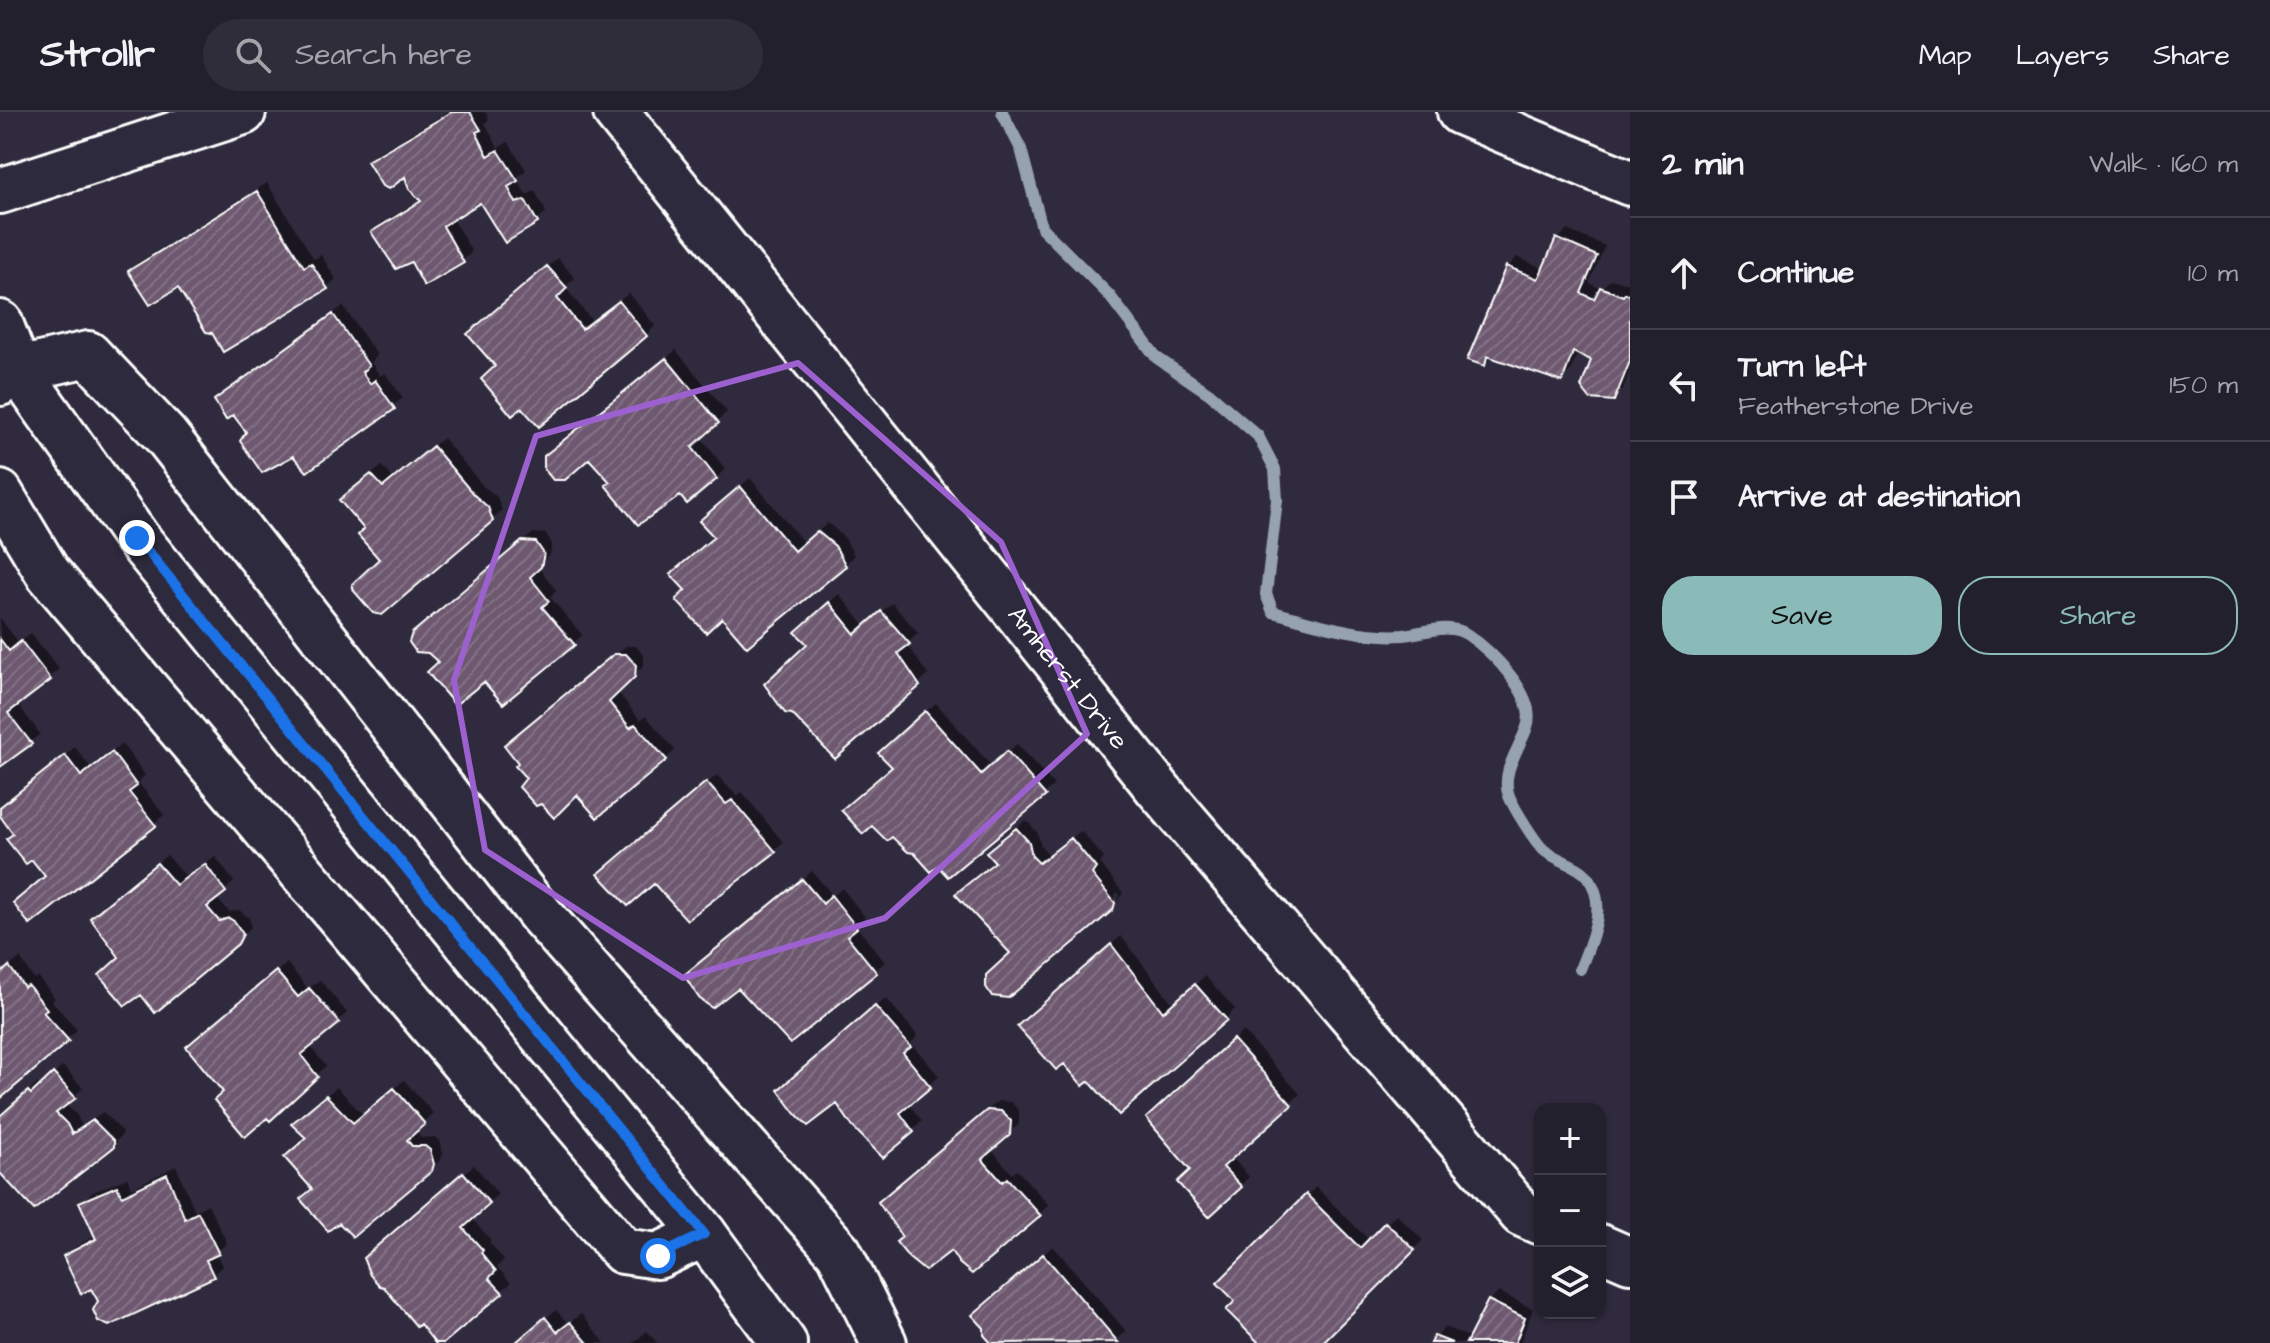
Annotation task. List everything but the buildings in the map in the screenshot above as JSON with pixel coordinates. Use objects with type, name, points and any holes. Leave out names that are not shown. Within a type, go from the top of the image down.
[{"type":"street","points":[[0,191],[243,112]]},
{"type":"street","name":"Amherst Drive","points":[[616,112],[1159,790],[1522,1214],[1534,1219]]},
{"type":"street","points":[[1460,112],[1630,183]]},
{"type":"street","points":[[0,323],[9,376],[137,538],[704,1234],[784,1343]]},
{"type":"street","points":[[9,376],[88,354],[166,436],[541,915],[839,1252],[884,1343]]},
{"type":"street","points":[[0,493],[48,573],[623,1251],[658,1256],[704,1234]]},
{"type":"street","points":[[1606,1250],[1630,1260]]},
{"type":"highlighted area","points":[[798,363],[1001,542],[1087,734],[885,918],[683,978],[485,850],[454,680],[536,436]]},
{"type":"waterway","points":[[1002,112],[1021,149],[1042,228],[1109,295],[1157,358],[1210,394],[1258,436],[1275,469],[1277,500],[1266,594],[1273,612],[1337,629],[1370,634],[1403,635],[1436,629],[1461,631],[1500,663],[1519,688],[1529,715],[1509,769],[1507,787],[1515,809],[1541,847],[1583,872],[1593,887],[1597,898],[1596,922],[1580,969]]},
{"type":"route","points":[[137,538],[704,1234],[658,1256]]}]
